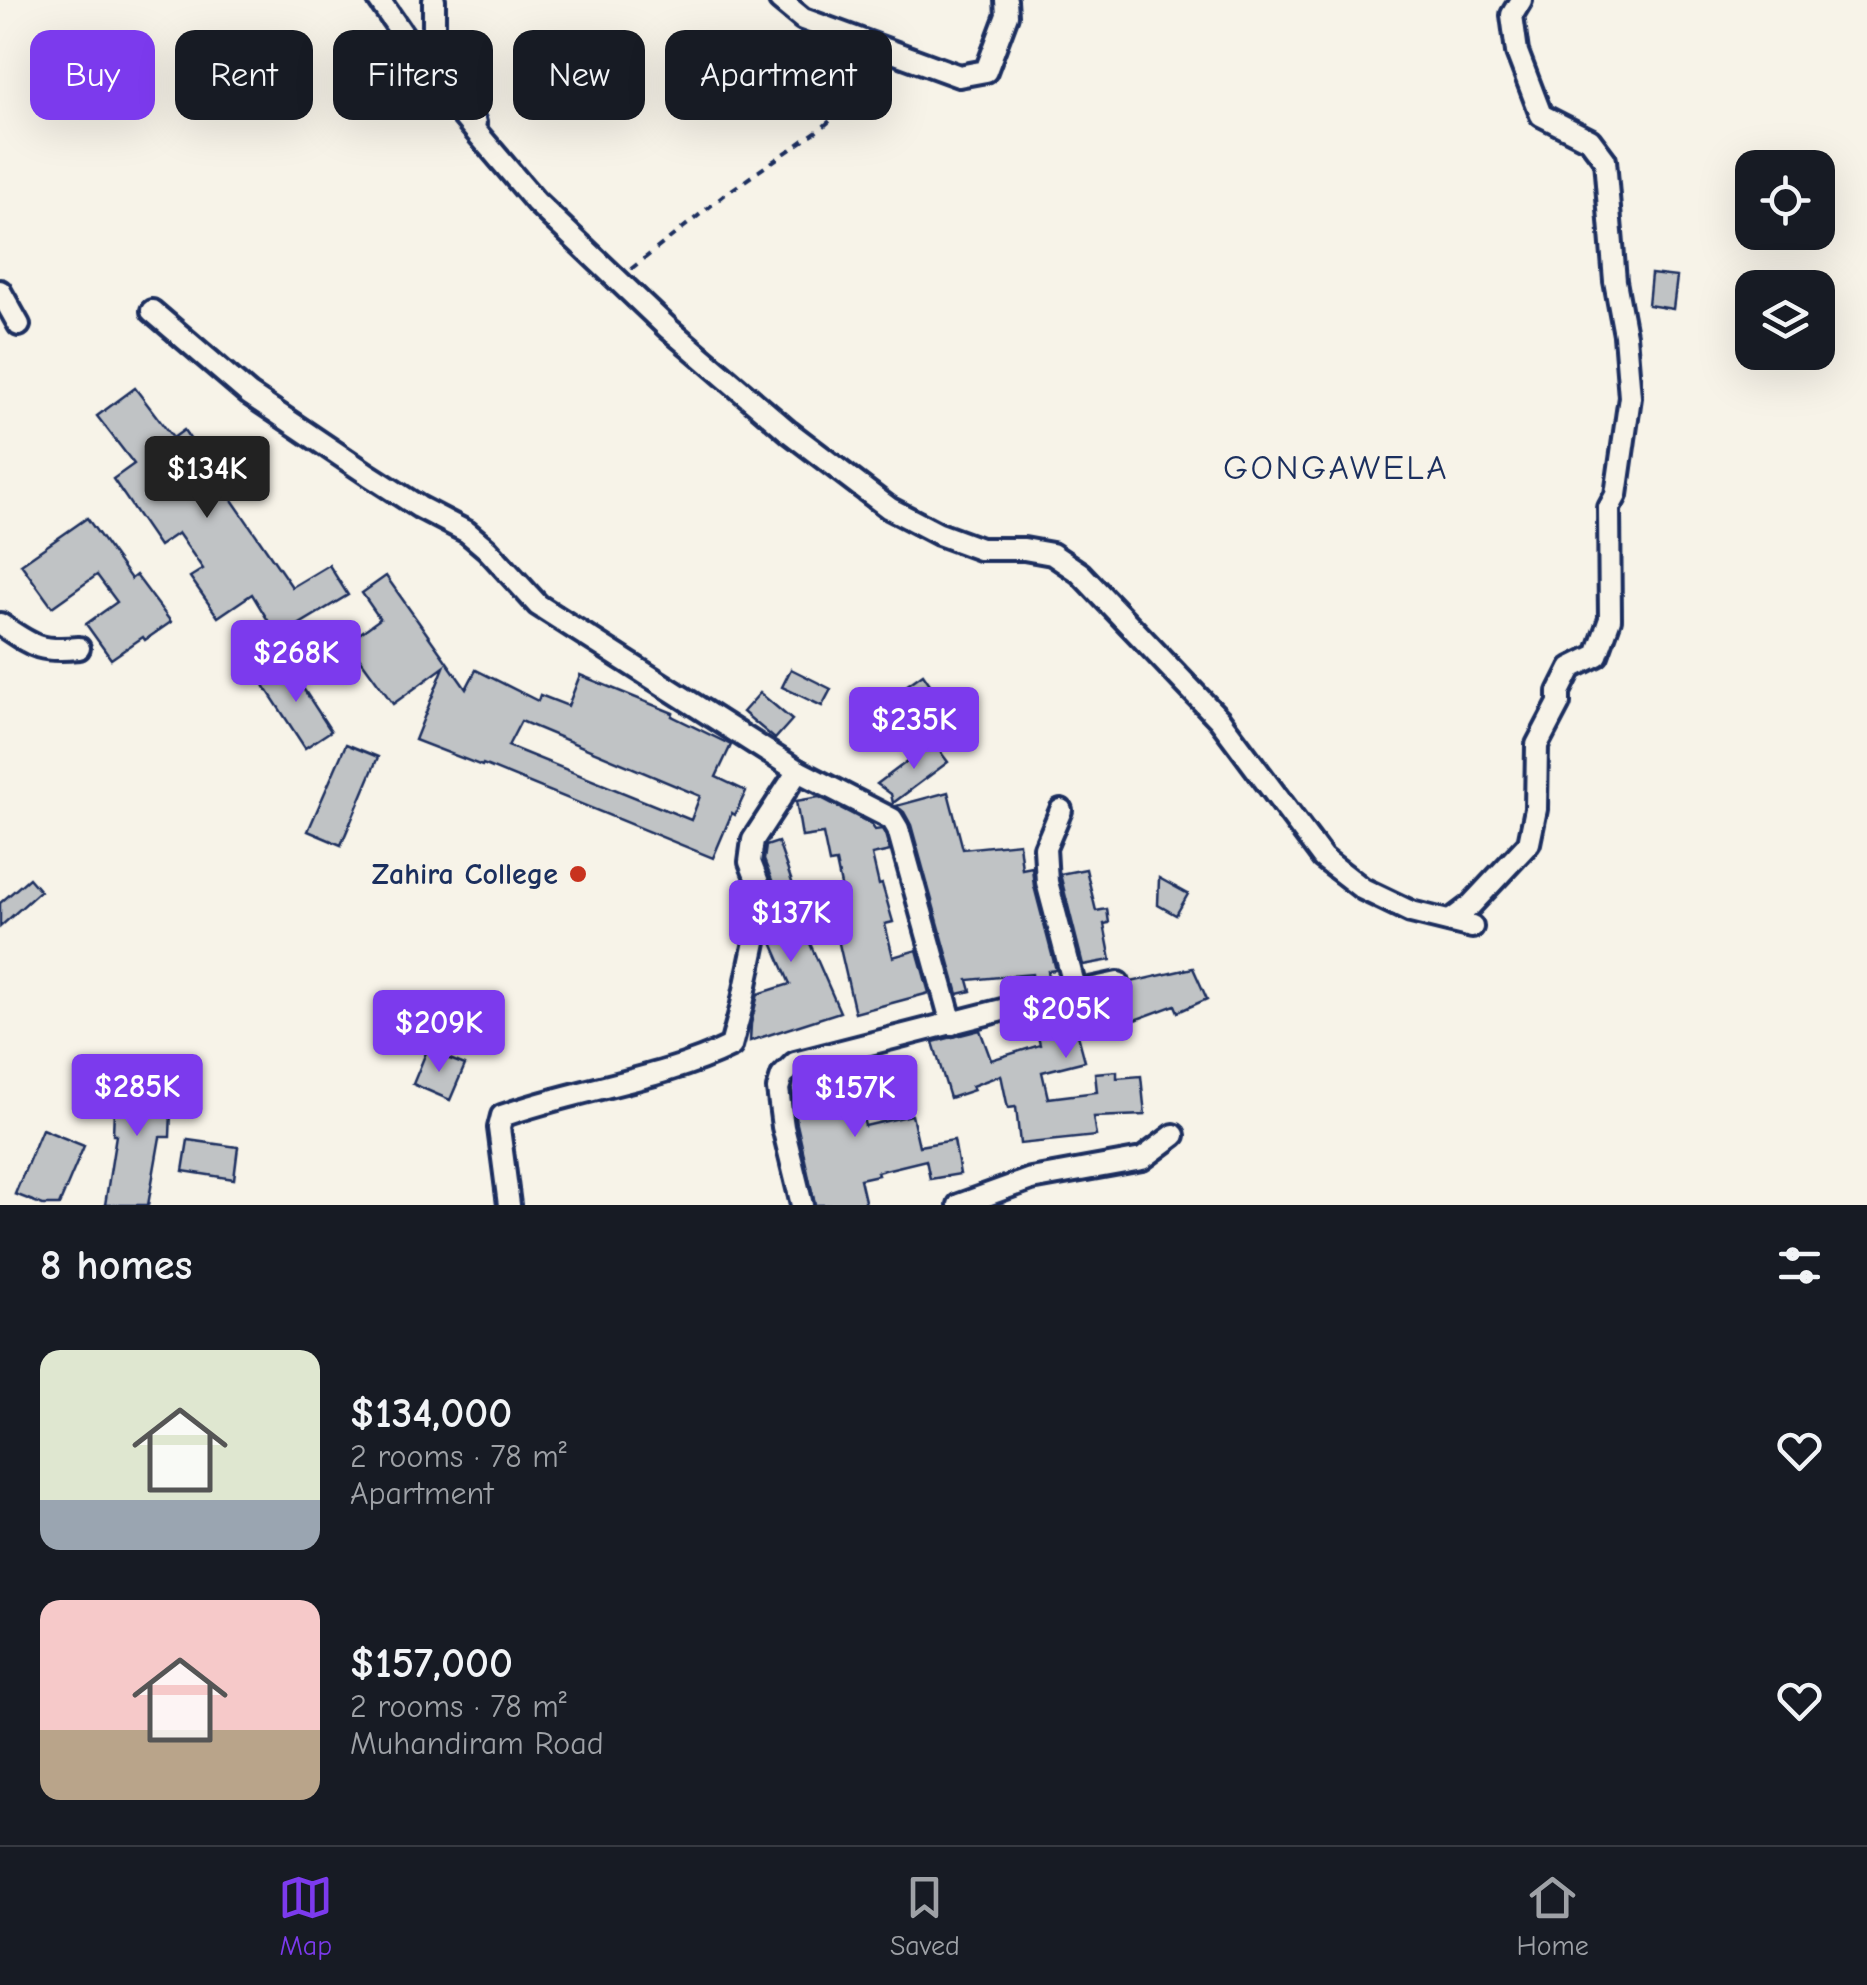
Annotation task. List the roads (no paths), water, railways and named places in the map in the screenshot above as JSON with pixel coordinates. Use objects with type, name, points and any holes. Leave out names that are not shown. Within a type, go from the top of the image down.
[{"type":"street","points":[[378,0],[444,94],[536,202],[669,329],[789,432],[888,508],[940,534],[980,549],[1024,549],[1052,554],[1080,572],[1219,719],[1323,858],[1363,889],[1411,912],[1472,927]]},
{"type":"street","points":[[434,0],[434,28],[478,134]]},
{"type":"street","points":[[780,0],[803,20],[959,76],[986,71],[1007,15],[1006,0]]},
{"type":"street","points":[[1450,922],[1529,843],[1536,809],[1538,745],[1571,668],[1597,656],[1610,618],[1609,508],[1616,495],[1630,396],[1604,160],[1590,140],[1541,115],[1517,52],[1512,15],[1520,0]]},
{"type":"street","points":[[0,291],[19,326]]},
{"type":"street","points":[[152,311],[249,394],[419,507],[466,532],[488,549],[538,605],[798,771],[892,819],[952,1024]]},
{"type":"street","points":[[0,624],[31,644],[52,651],[78,648]]},
{"type":"street","points":[[508,1205],[498,1128],[502,1116],[677,1067],[731,1046],[764,898],[750,862],[753,840],[798,771]]},
{"type":"street","points":[[1061,810],[1045,848],[1047,882],[1076,992]]},
{"type":"street","points":[[802,1205],[778,1090],[782,1076],[795,1063],[1118,983]]},
{"type":"street","points":[[959,1205],[1031,1179],[1142,1159],[1174,1134]]},
{"type":"place","name":"Zahira College","points":[[578,874]]},
{"type":"district","name":"GONGAWELA","points":[[1336,467]]}]
